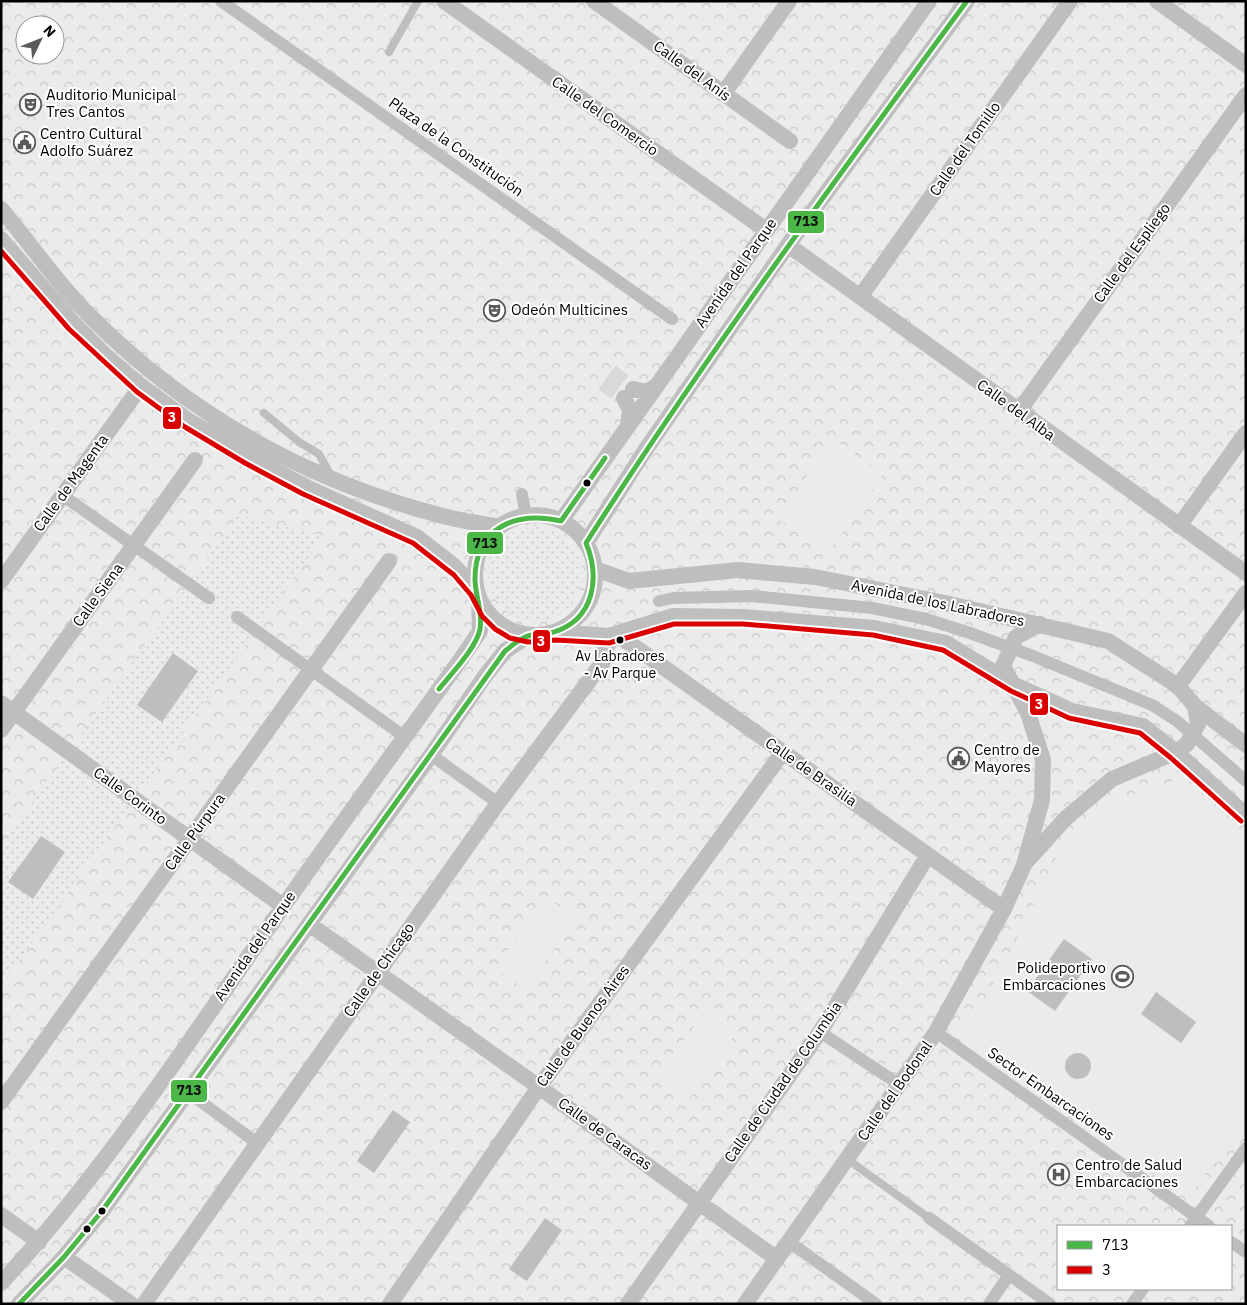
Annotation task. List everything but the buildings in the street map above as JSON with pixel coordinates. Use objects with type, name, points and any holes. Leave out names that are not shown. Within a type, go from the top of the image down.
[{"type":"street","name":"Plaza de la Constitución","points":[[221,1],[672,319]]},
{"type":"street","name":"Calle del Comercio","points":[[444,1],[766,230]]},
{"type":"street","name":"Calle del Anís","points":[[594,1],[790,141]]},
{"type":"street","points":[[723,94],[789,1]]},
{"type":"street","name":"Avenida del Parque","points":[[561,521],[929,1]]},
{"type":"street","name":"Avenida del Parque","points":[[586,543],[646,449],[788,245],[966,1]]},
{"type":"street","name":"Calle del Tomillo","points":[[860,297],[1070,1]]},
{"type":"street","points":[[1157,1],[1246,64]]},
{"type":"street","name":"Calle del Espliego","points":[[1019,411],[1246,95]]},
{"type":"street","points":[[1,209],[87,313],[151,372],[188,400],[252,442],[332,478],[443,517],[499,527]]},
{"type":"street","points":[[1,239],[74,324],[105,355],[141,386],[189,421],[249,456],[306,487],[416,537],[453,564],[478,594],[487,611],[499,623],[513,631],[529,635],[556,632],[614,635],[673,616],[743,617],[874,628],[946,643],[1015,685],[1072,711],[1143,726],[1176,752],[1246,815]]},
{"type":"street","name":"Calle del Alba","points":[[788,245],[1246,572]]},
{"type":"street","name":"Calle de Magenta","points":[[1,581],[141,386]]},
{"type":"street","points":[[628,425],[630,410],[628,394],[646,392],[655,387]]},
{"type":"street","points":[[1179,526],[1246,433]]},
{"type":"street","name":"Calle Siena","points":[[1,730],[8,707],[134,545],[195,460]]},
{"type":"street","points":[[522,494],[526,516]]},
{"type":"street","points":[[62,495],[209,598]]},
{"type":"street","points":[[478,594],[475,578],[477,558],[486,541],[499,527],[513,519],[526,516],[545,516],[561,521],[575,530],[586,543],[595,570],[594,589],[586,607],[573,622],[556,632]]},
{"type":"street","name":"Calle Púrpura","points":[[1,1102],[389,561]]},
{"type":"street","name":"Avenida de los Labradores","points":[[595,570],[629,581],[738,570],[816,577],[1040,624],[1108,641],[1178,686],[1196,706],[1246,745]]},
{"type":"street","points":[[1178,686],[1246,593]]},
{"type":"street","name":"Avenida del Parque","points":[[1,1283],[39,1242],[165,1076],[283,906],[480,631],[478,594]]},
{"type":"street","points":[[658,601],[673,598],[751,596],[872,608],[926,619],[1011,648],[1152,705],[1193,734],[1246,780]]},
{"type":"street","points":[[237,617],[404,737]]},
{"type":"street","points":[[1011,648],[1016,637],[1040,624]]},
{"type":"street","name":"Avenida del Parque","points":[[19,1304],[64,1257],[102,1210],[189,1093],[431,755],[485,676],[505,651],[529,635]]},
{"type":"street","name":"Calle de Brasilia","points":[[614,635],[1004,909]]},
{"type":"street","name":"Calle de Chicago","points":[[144,1304],[377,972],[498,803],[603,662],[614,635]]},
{"type":"street","name":"Calle del Bodonal","points":[[745,1304],[936,1032],[1004,909],[1024,865],[1042,800],[1043,760],[1028,713],[1015,685],[1003,666],[1011,648]]},
{"type":"street","points":[[1176,752],[1188,744],[1198,724],[1196,706]]},
{"type":"street","name":"Calle Corinto","points":[[8,707],[283,906]]},
{"type":"street","name":"Calle de Buenos Aires","points":[[390,1304],[539,1087],[783,752]]},
{"type":"street","name":"Calle del Bodonal","points":[[1024,865],[1066,818],[1112,779],[1176,752]]},
{"type":"street","points":[[431,755],[498,803]]},
{"type":"street","name":"Calle de Ciudad de Columbia","points":[[628,1304],[820,1032],[928,855]]},
{"type":"street","name":"Calle de Caracas","points":[[309,924],[777,1259]]},
{"type":"street","points":[[820,1032],[900,1085]]},
{"type":"street","name":"Sector Embarcaciones","points":[[936,1032],[1194,1222]]},
{"type":"street","points":[[189,1093],[257,1143]]},
{"type":"street","points":[[1194,1222],[1246,1148]]},
{"type":"street","points":[[1,1215],[39,1242]]},
{"type":"street","points":[[929,1218],[1050,1304]]},
{"type":"street","points":[[788,1241],[876,1304]]},
{"type":"street","points":[[1232,1243],[1246,1252]]},
{"type":"street","points":[[64,1257],[131,1304]]},
{"type":"street","points":[[988,1304],[1009,1275]]},
{"type":"street","points":[[1132,1304],[1142,1290]]},
{"type":"lane","points":[[389,52],[418,1]]},
{"type":"lane","points":[[264,413],[299,442],[319,454],[332,478]]},
{"type":"lane","points":[[847,1159],[929,1218]]},
{"type":"green space","points":[[1,1],[1246,1],[1246,1304],[1,1304]]},
{"type":"green space","points":[[833,439],[883,474],[828,554],[778,519]]},
{"type":"green space","points":[[238,515],[324,536],[1,986],[1,846]]},
{"type":"green space","points":[[535,527],[553,530],[569,540],[579,556],[582,574],[579,592],[569,608],[553,618],[535,621],[517,618],[501,608],[491,592],[488,574],[491,556],[501,540],[517,530]]},
{"type":"green space","name":"Polideportivo Embarcaciones","points":[[1175,781],[1194,795],[1246,843],[1246,1121],[1243,1120],[1188,1199],[959,1039],[984,1001],[1011,952],[1054,861],[1086,827],[1118,799]]},
{"type":"green space","points":[[546,897],[576,918],[526,990],[495,968]]},
{"type":"green space","points":[[706,1010],[737,1032],[686,1103],[655,1081]]},
{"type":"shaded area","points":[[173,653],[198,671],[162,722],[137,705]]},
{"type":"shaded area","points":[[41,836],[65,852],[33,899],[8,882]]},
{"type":"shaded area","points":[[1064,939],[1092,959],[1055,1011],[1027,991]]},
{"type":"shaded area","points":[[1156,992],[1196,1022],[1181,1043],[1141,1014]]},
{"type":"shaded area","points":[[1078,1053],[1087,1057],[1091,1066],[1087,1075],[1078,1079],[1069,1075],[1065,1066],[1069,1057]]},
{"type":"shaded area","points":[[393,1110],[410,1122],[374,1173],[357,1161]]},
{"type":"shaded area","points":[[545,1218],[562,1230],[527,1281],[509,1269]]},
{"type":"tunnel","points":[[611,372],[633,389]]},
{"type":"tunnel","points":[[603,383],[624,398]]},
{"type":"transit line","name":"713","points":[[19,1304],[64,1257],[102,1211],[505,651],[527,637],[535,634],[552,633],[568,626],[586,607],[593,583],[593,569],[586,543],[724,337],[967,1]]},
{"type":"transit line","name":"3","points":[[1,251],[69,329],[137,392],[185,427],[245,463],[303,494],[413,543],[454,575],[471,595],[482,616],[495,629],[510,638],[528,642],[556,640],[609,643],[674,624],[743,624],[873,635],[943,650],[1011,691],[1069,718],[1140,733],[1171,758],[1241,821]]},
{"type":"transit line","name":"713","points":[[439,689],[463,660],[478,636],[481,623],[475,579],[477,561],[482,547],[490,535],[514,521],[544,518],[561,521],[605,458]]},
{"type":"place","name":"Auditorio Municipal Tres Cantos","points":[[30,104]]},
{"type":"place","name":"Centro Cultural Adolfo Suárez","points":[[24,143]]},
{"type":"place","name":"Odeón Multicines","points":[[495,310]]},
{"type":"place","name":"Av Labradores - Av Parque","points":[[620,640]]},
{"type":"place","name":"Centro de Mayores","points":[[958,759]]},
{"type":"place","name":"Polideportivo Embarcaciones","points":[[1122,977]]},
{"type":"place","name":"Centro de Salud Embarcaciones","points":[[1059,1174]]}]
